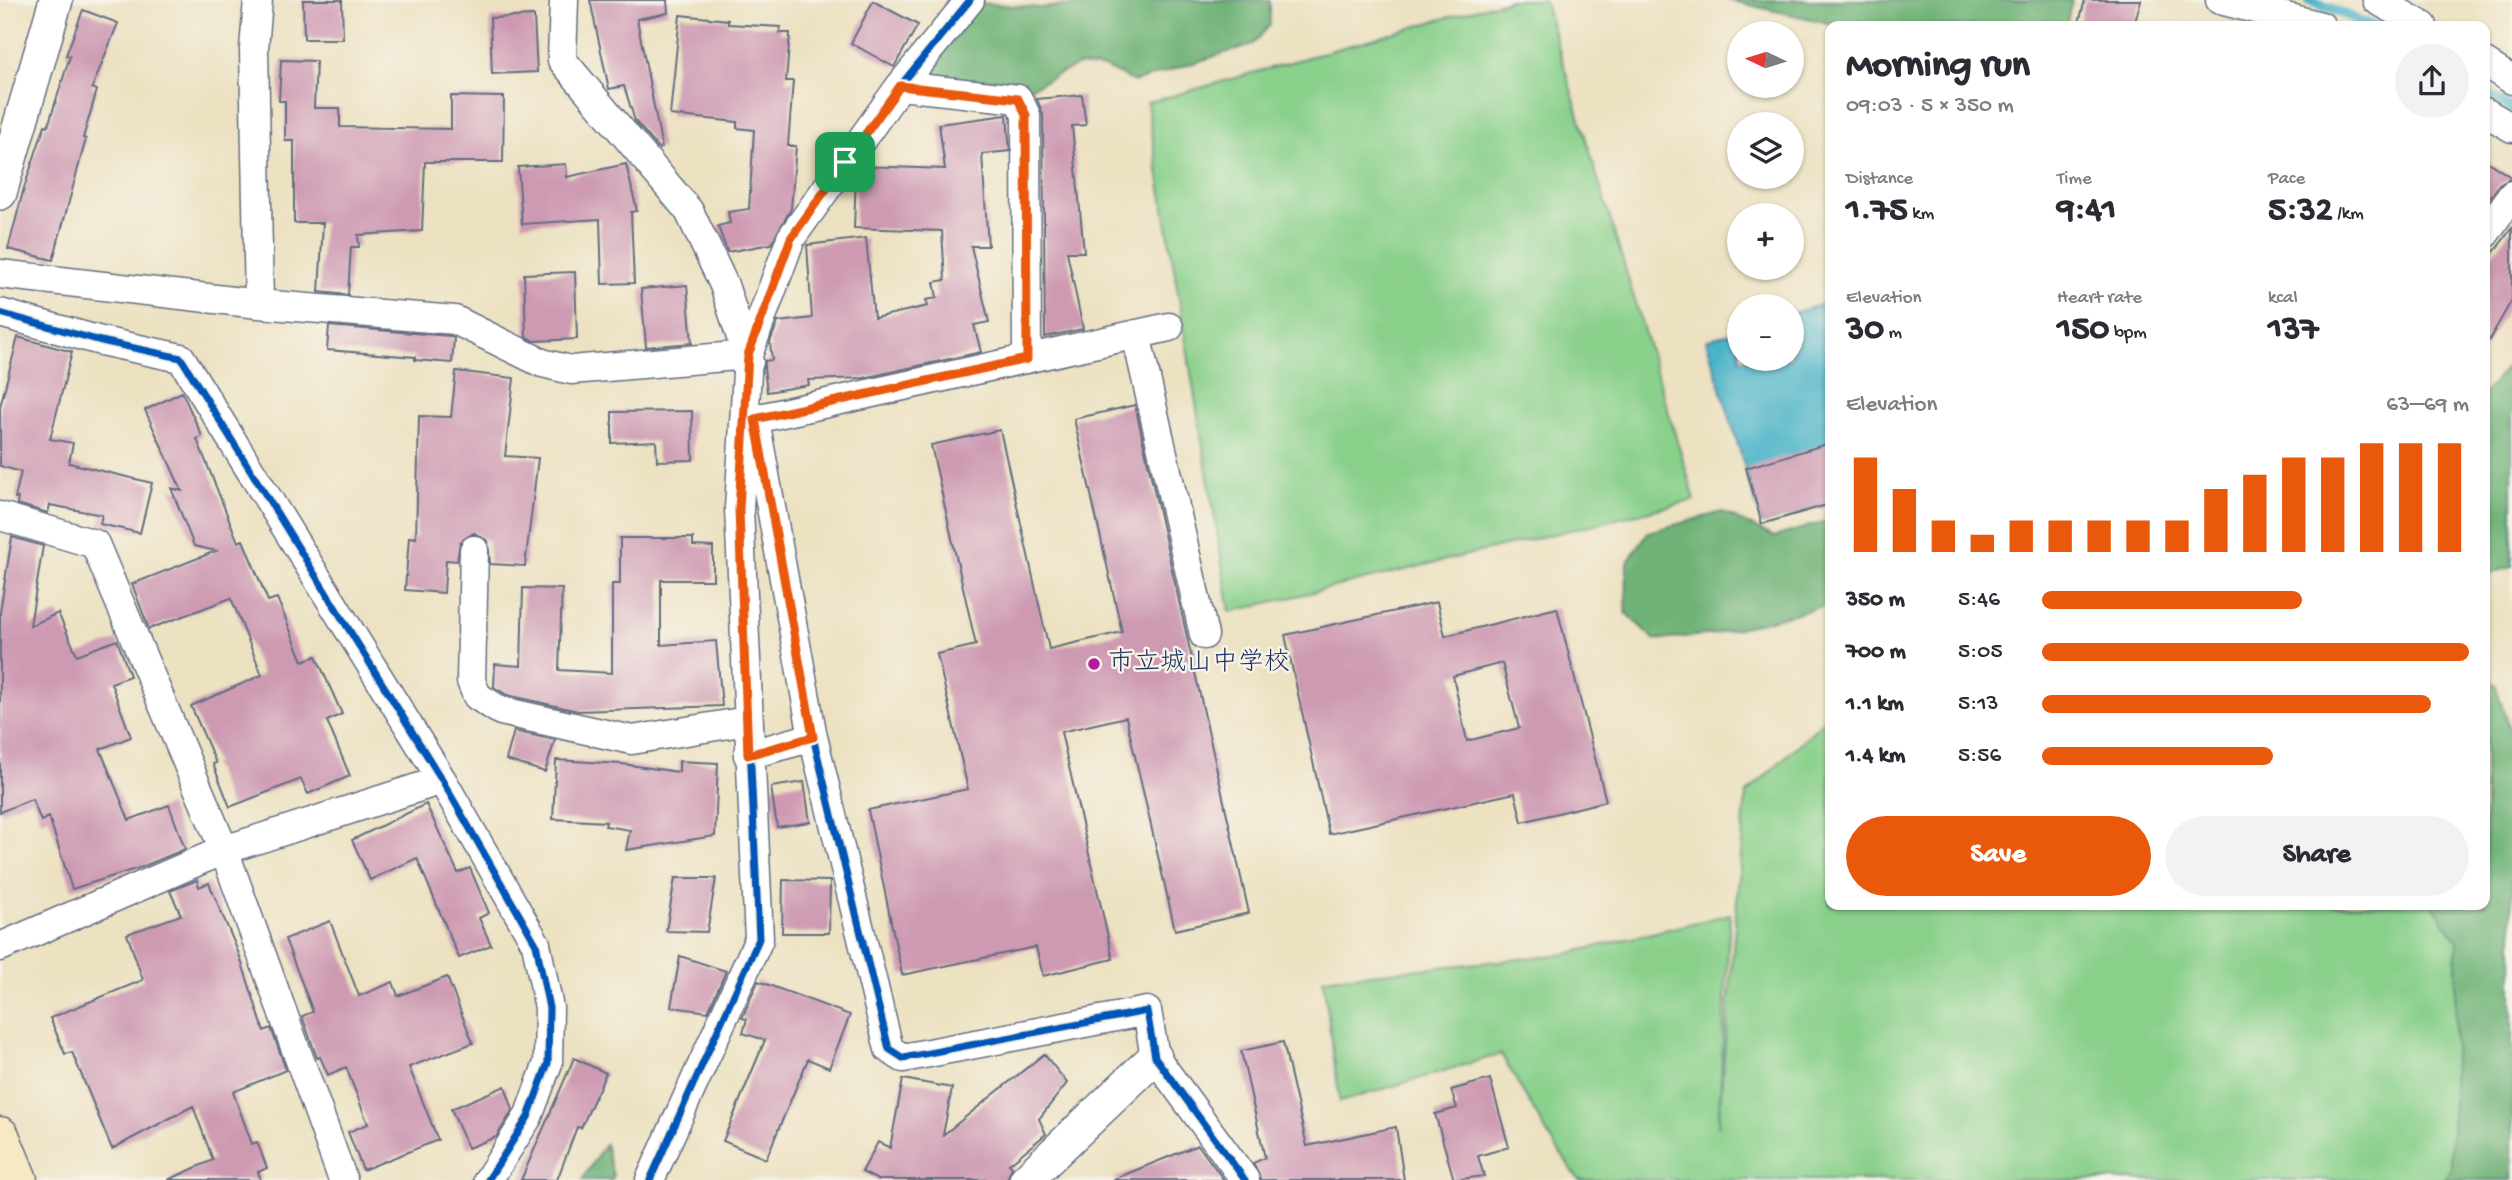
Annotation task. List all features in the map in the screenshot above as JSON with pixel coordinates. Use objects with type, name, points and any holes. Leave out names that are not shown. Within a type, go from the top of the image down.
[{"type":"main road","points":[[0,1136],[18,1180]]},
{"type":"street","points":[[0,193],[56,0]]},
{"type":"street","points":[[258,0],[254,50],[259,304]]},
{"type":"street","points":[[564,0],[562,60],[689,211],[724,285],[748,355],[755,419],[813,737],[889,1049],[903,1058],[1147,1010],[1155,1057],[1245,1180]]},
{"type":"street","points":[[650,1180],[759,939],[748,755],[739,509],[748,355],[791,238],[900,86],[970,0]]},
{"type":"street","points":[[2220,0],[2286,21]]},
{"type":"street","points":[[2377,0],[2414,21]]},
{"type":"street","points":[[2490,66],[2512,80]]},
{"type":"street","points":[[900,86],[1018,99],[1026,115],[1027,359]]},
{"type":"street","points":[[2490,115],[2512,128]]},
{"type":"street","points":[[2490,227],[2512,195]]},
{"type":"street","points":[[0,274],[259,304],[455,320],[542,363],[571,370],[748,355]]},
{"type":"street","points":[[0,313],[101,341],[181,358],[442,780],[536,944],[549,1008],[548,1063],[528,1117],[488,1180]]},
{"type":"street","points":[[755,419],[1169,327]]},
{"type":"street","points":[[1136,334],[1204,635]]},
{"type":"street","points":[[0,516],[95,544],[224,849],[343,1180]]},
{"type":"street","points":[[474,550],[471,681],[477,696],[501,711],[632,740],[747,721]]},
{"type":"street","points":[[748,755],[813,737]]},
{"type":"street","points":[[0,947],[224,849],[442,780]]},
{"type":"street","points":[[1026,1180],[1155,1057]]},
{"type":"green space","points":[[1093,0],[1270,0],[1270,25],[1253,44],[1134,82],[1106,68],[1078,65],[1028,89],[900,86],[968,2],[1040,8],[1091,3]]},
{"type":"green space","points":[[1509,0],[1544,0],[1695,500],[1230,612],[1147,103]]},
{"type":"green space","points":[[1727,0],[2072,0],[2067,21],[1825,22]]},
{"type":"green space","points":[[2512,361],[2512,566],[2490,574],[2490,386]]},
{"type":"green space","points":[[1722,512],[1774,537],[1825,522],[1825,606],[1715,634],[1655,640],[1626,613],[1627,563],[1648,532]]},
{"type":"green space","points":[[2490,683],[2496,686],[2512,740],[2512,1180],[2444,1180],[2451,1170],[2457,941],[2436,910],[2490,910]]},
{"type":"green space","points":[[1825,720],[1825,910],[2436,910],[2457,941],[2451,1170],[2444,1180],[1579,1180],[1550,1138],[1501,1054],[1340,1102],[1323,979],[1566,954],[1730,914],[1718,1129],[1746,794]]},
{"type":"green space","points":[[605,1144],[612,1180],[582,1180]]},
{"type":"water","points":[[1825,303],[1825,505],[1762,524],[1706,340],[1727,334],[1727,371],[1804,371],[1804,310]]},
{"type":"building","points":[[303,0],[342,0],[343,39],[304,39]]},
{"type":"building","points":[[590,0],[667,0],[668,13],[637,19],[662,148],[659,149],[635,121],[624,86],[609,89]]},
{"type":"building","points":[[2085,0],[2141,0],[2135,21],[2079,21]]},
{"type":"building","points":[[873,1],[918,25],[894,67],[851,43]]},
{"type":"building","points":[[83,10],[118,23],[92,88],[97,90],[83,138],[86,139],[53,260],[8,249],[24,188],[45,125],[48,126],[70,56],[66,55]]},
{"type":"building","points":[[680,15],[728,20],[728,24],[781,27],[779,33],[790,33],[786,81],[793,81],[788,146],[796,146],[791,209],[771,244],[727,252],[718,226],[730,223],[728,212],[749,209],[754,130],[737,128],[737,122],[670,115]]},
{"type":"building","points":[[534,16],[537,72],[492,74],[490,18]]},
{"type":"building","points":[[281,60],[316,61],[314,108],[340,108],[340,127],[451,129],[451,96],[504,97],[503,162],[425,162],[422,231],[358,235],[359,247],[351,247],[348,295],[319,292],[323,223],[294,223],[294,141],[285,141],[285,101],[279,101]]},
{"type":"building","points":[[1082,95],[1086,125],[1072,126],[1084,252],[1067,252],[1083,329],[1045,337],[1043,115],[1037,99]]},
{"type":"building","points":[[1007,115],[1010,151],[982,154],[988,246],[971,246],[989,322],[974,325],[981,352],[864,378],[808,380],[809,385],[767,392],[765,361],[772,360],[770,342],[778,322],[812,318],[807,245],[866,238],[874,318],[928,306],[926,300],[937,298],[934,282],[945,280],[942,231],[854,228],[856,175],[863,166],[945,169],[939,124]]},
{"type":"building","points":[[2490,163],[2512,178],[2499,185],[2490,197]]},
{"type":"building","points":[[566,164],[567,177],[626,164],[637,211],[631,212],[634,283],[602,284],[600,219],[522,224],[518,167]]},
{"type":"building","points":[[2512,228],[2512,300],[2490,338],[2490,257]]},
{"type":"building","points":[[575,272],[577,339],[534,341],[526,337],[524,274]]},
{"type":"building","points":[[687,285],[692,343],[646,347],[641,289]]},
{"type":"building","points":[[329,326],[450,336],[454,338],[452,363],[415,360],[415,357],[327,350]]},
{"type":"building","points":[[18,337],[72,352],[50,439],[73,443],[69,463],[152,483],[140,533],[100,524],[102,515],[50,505],[48,513],[17,504],[18,498],[15,498],[21,472],[0,466],[0,407]]},
{"type":"building","points":[[456,371],[514,378],[505,456],[538,458],[525,566],[490,564],[488,541],[474,533],[460,542],[457,561],[446,560],[444,593],[405,590],[409,537],[416,538],[419,416],[451,417]]},
{"type":"building","points":[[182,392],[202,436],[197,439],[238,542],[243,540],[268,601],[277,598],[303,661],[316,656],[342,714],[327,721],[350,776],[308,794],[301,779],[230,807],[213,764],[216,763],[191,706],[262,675],[231,598],[149,629],[132,584],[216,551],[194,546],[171,488],[182,491],[145,410]]},
{"type":"building","points":[[1135,405],[1249,913],[1175,930],[1126,717],[1061,732],[1113,959],[1043,976],[1036,947],[902,975],[868,810],[968,789],[937,654],[976,645],[931,445],[1000,430],[1049,649],[1122,632],[1074,419]]},
{"type":"building","points":[[692,411],[693,460],[657,461],[656,441],[612,443],[612,412]]},
{"type":"building","points":[[1825,444],[1825,505],[1762,524],[1746,468]]},
{"type":"building","points":[[12,537],[43,546],[30,626],[58,613],[77,655],[117,640],[130,676],[111,683],[131,737],[100,749],[129,820],[169,805],[185,849],[142,867],[72,889],[49,817],[41,821],[32,799],[0,812],[0,612]]},
{"type":"building","points":[[620,538],[693,538],[693,546],[713,547],[713,580],[661,580],[661,645],[716,641],[722,706],[578,711],[507,695],[494,687],[495,664],[521,666],[523,588],[562,589],[559,670],[612,673],[612,584],[620,584]]},
{"type":"building","points":[[1437,602],[1445,636],[1557,608],[1606,801],[1522,822],[1515,793],[1329,834],[1285,635]],"holes":[[[1502,663],[1519,728],[1467,741],[1453,676]]]},
{"type":"building","points":[[514,731],[555,740],[545,772],[506,760]]},
{"type":"building","points":[[556,760],[622,764],[679,772],[679,761],[718,763],[715,836],[626,850],[630,830],[605,826],[606,822],[553,819]]},
{"type":"building","points":[[804,782],[810,822],[777,827],[771,787]]},
{"type":"building","points":[[426,804],[458,873],[470,868],[489,913],[479,918],[491,945],[459,958],[417,858],[370,880],[352,840]]},
{"type":"building","points":[[675,878],[716,878],[707,932],[666,931]]},
{"type":"building","points":[[197,880],[199,887],[209,883],[239,954],[264,1031],[271,1028],[286,1070],[233,1092],[252,1144],[257,1142],[267,1168],[258,1172],[261,1180],[168,1180],[213,1160],[193,1106],[112,1149],[72,1052],[65,1054],[50,1018],[143,980],[127,934],[181,915],[170,891]]},
{"type":"building","points":[[783,880],[830,881],[829,933],[782,933]]},
{"type":"building","points":[[330,921],[359,996],[393,982],[398,996],[447,977],[473,1043],[409,1067],[438,1140],[363,1170],[348,1132],[368,1124],[346,1067],[328,1075],[320,1057],[317,1058],[302,1016],[313,1012],[285,939]]},
{"type":"building","points":[[680,956],[726,971],[708,1012],[671,1007]]},
{"type":"building","points":[[758,981],[850,1015],[829,1068],[808,1059],[766,1159],[723,1141],[765,1040],[743,1033],[747,1019],[742,1018]]},
{"type":"building","points":[[1283,1042],[1307,1146],[1396,1127],[1404,1180],[1261,1180],[1253,1163],[1265,1158],[1241,1051]]},
{"type":"building","points":[[1044,1054],[1067,1083],[1039,1119],[1046,1134],[1009,1164],[1012,1167],[1007,1180],[878,1180],[862,1172],[878,1142],[890,1148],[903,1079],[952,1088],[943,1135]]},
{"type":"building","points":[[574,1058],[606,1073],[581,1128],[577,1127],[557,1180],[521,1180]]},
{"type":"building","points":[[1490,1079],[1509,1147],[1478,1156],[1484,1176],[1454,1180],[1435,1114],[1457,1108],[1451,1090]]},
{"type":"building","points":[[505,1086],[513,1110],[496,1137],[468,1148],[451,1109]]},
{"type":"building","points":[[1198,1145],[1224,1180],[1114,1180],[1114,1179]]},
{"type":"waterway","points":[[2309,0],[2361,21]]},
{"type":"waterway","points":[[2490,96],[2512,109]]},
{"type":"cycle path","points":[[650,1180],[759,939],[739,509],[748,355],[791,238],[900,86],[970,0]]},
{"type":"cycle path","points":[[0,313],[101,341],[181,358],[442,780],[536,944],[549,1008],[548,1063],[528,1117],[488,1180]]},
{"type":"cycle path","points":[[748,755],[813,737],[889,1049],[903,1058],[1147,1011],[1155,1057],[1245,1180]]},
{"type":"place","name":"市立城山中学校","points":[[1094,664]]},
{"type":"route","points":[[900,86],[1018,99],[1026,115],[1027,359],[755,419],[813,737],[748,755],[739,509],[748,355],[791,238],[845,162],[900,86]]}]
